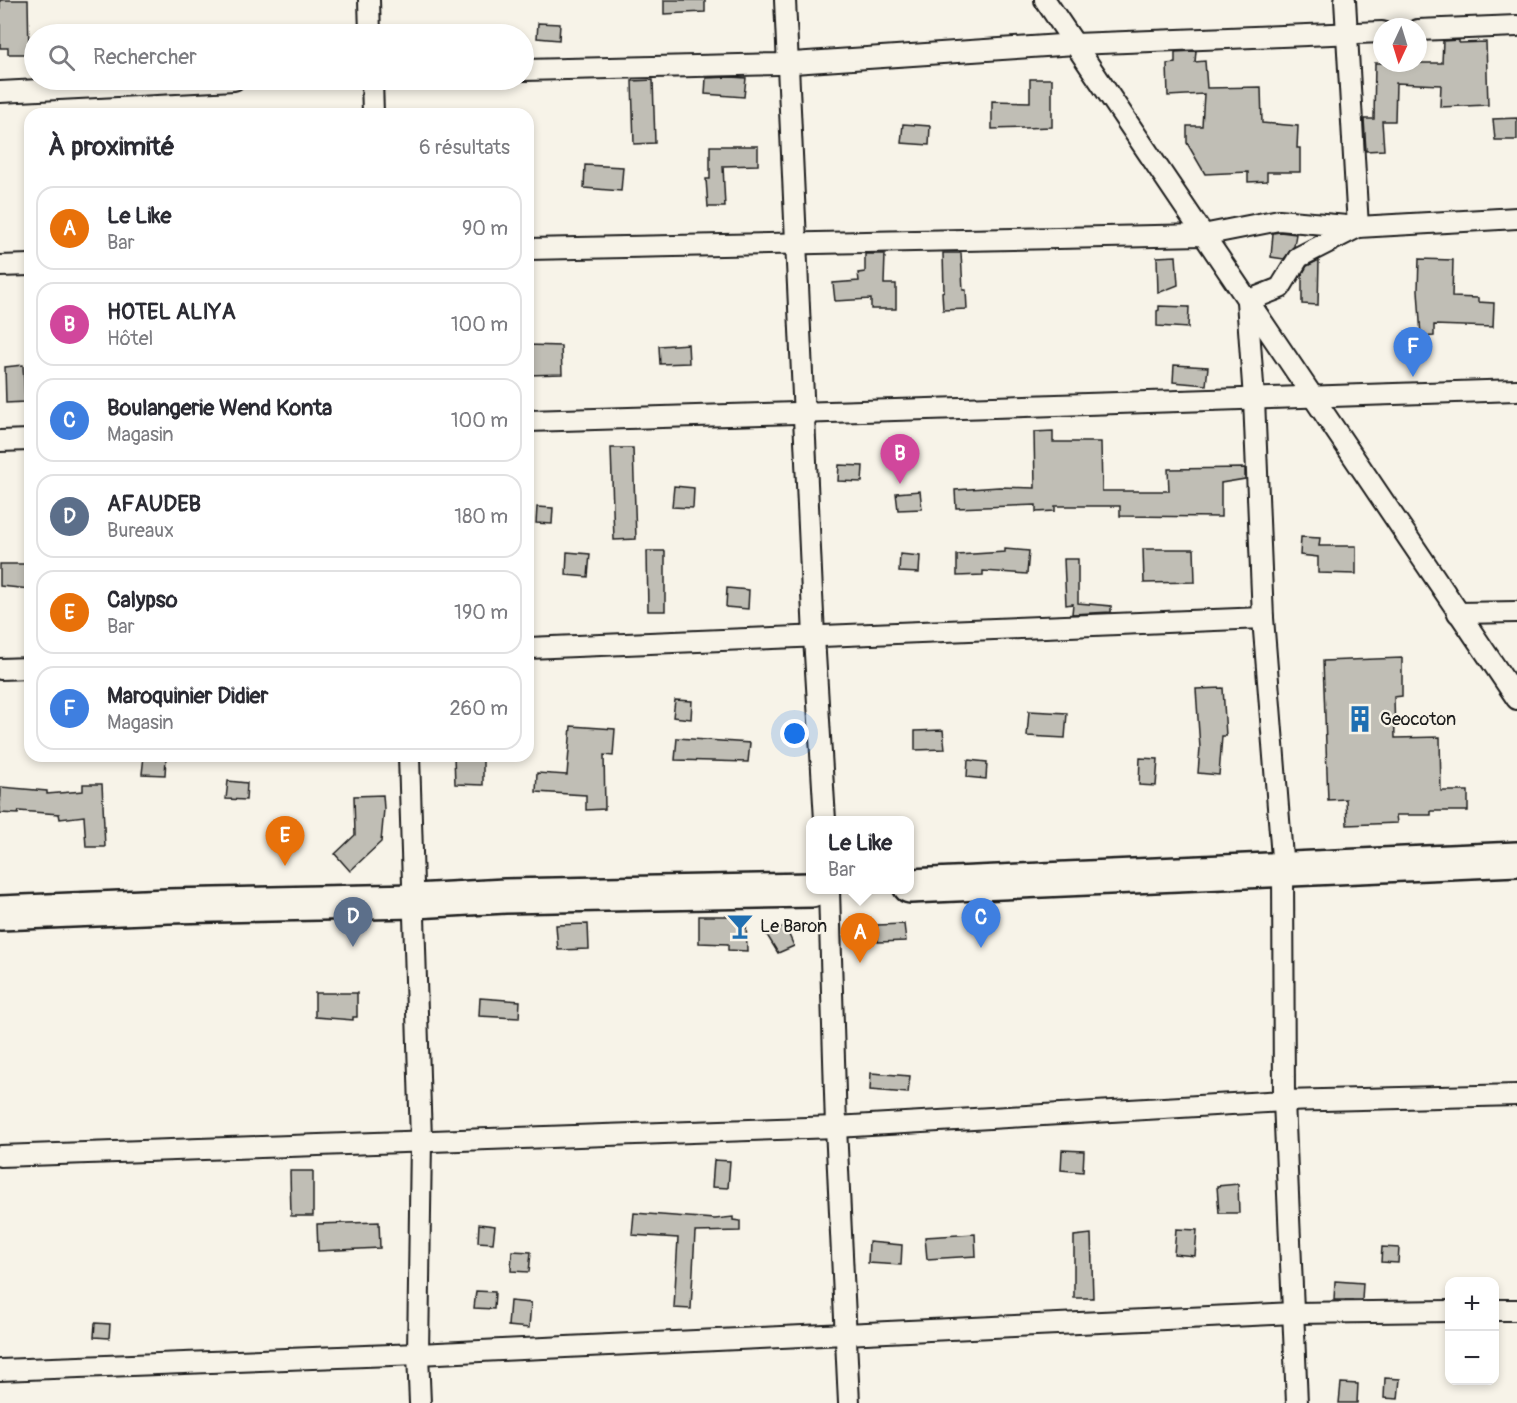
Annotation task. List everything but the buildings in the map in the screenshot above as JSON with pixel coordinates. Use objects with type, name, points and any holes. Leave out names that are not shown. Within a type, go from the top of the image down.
[{"type":"highway","points":[[914,886],[1517,859]]},
{"type":"highway","points":[[0,913],[415,901],[505,896],[806,890]]},
{"type":"street","points":[[369,0],[370,24]]},
{"type":"street","points":[[785,0],[814,637],[825,816]]},
{"type":"street","points":[[1046,0],[1517,699]]},
{"type":"street","points":[[1346,0],[1358,226]]},
{"type":"street","points":[[1427,30],[1517,26]]},
{"type":"street","points":[[534,70],[788,62],[1075,44],[1373,32]]},
{"type":"street","points":[[0,92],[39,90]]},
{"type":"street","points":[[372,90],[373,108]]},
{"type":"street","points":[[534,249],[1203,235],[1279,220],[1358,226],[1517,218]]},
{"type":"street","points":[[1247,301],[1280,288],[1299,256],[1358,226]]},
{"type":"street","points":[[0,266],[24,265]]},
{"type":"street","points":[[1247,301],[1254,399],[1263,618],[1282,870],[1284,1101],[1297,1403]]},
{"type":"street","points":[[534,422],[1517,390]]},
{"type":"street","points":[[0,441],[24,440]]},
{"type":"street","points":[[1458,613],[1517,612]]},
{"type":"street","points":[[534,648],[1263,618]]},
{"type":"street","points":[[0,669],[24,668]]},
{"type":"street","points":[[409,762],[421,1140],[418,1354],[420,1403]]},
{"type":"street","points":[[829,894],[836,1127],[849,1403]]},
{"type":"street","points":[[0,1156],[836,1127],[1284,1101],[1517,1095]]},
{"type":"street","points":[[1499,1310],[1517,1310]]},
{"type":"street","points":[[0,1370],[418,1354],[1293,1313],[1445,1311]]},
{"type":"place","name":"Maroquinier Didier","points":[[1413,377]]},
{"type":"place","name":"HOTEL ALIYA","points":[[900,484]]},
{"type":"place","name":"Geocoton","points":[[1360,719]]},
{"type":"place","name":"Calypso","points":[[285,866]]},
{"type":"place","name":"Le Baron","points":[[740,926]]},
{"type":"place","name":"AFAUDEB","points":[[353,947]]},
{"type":"place","name":"Boulangerie Wend Konta","points":[[981,948]]},
{"type":"place","name":"Le Like","points":[[860,963]]}]
